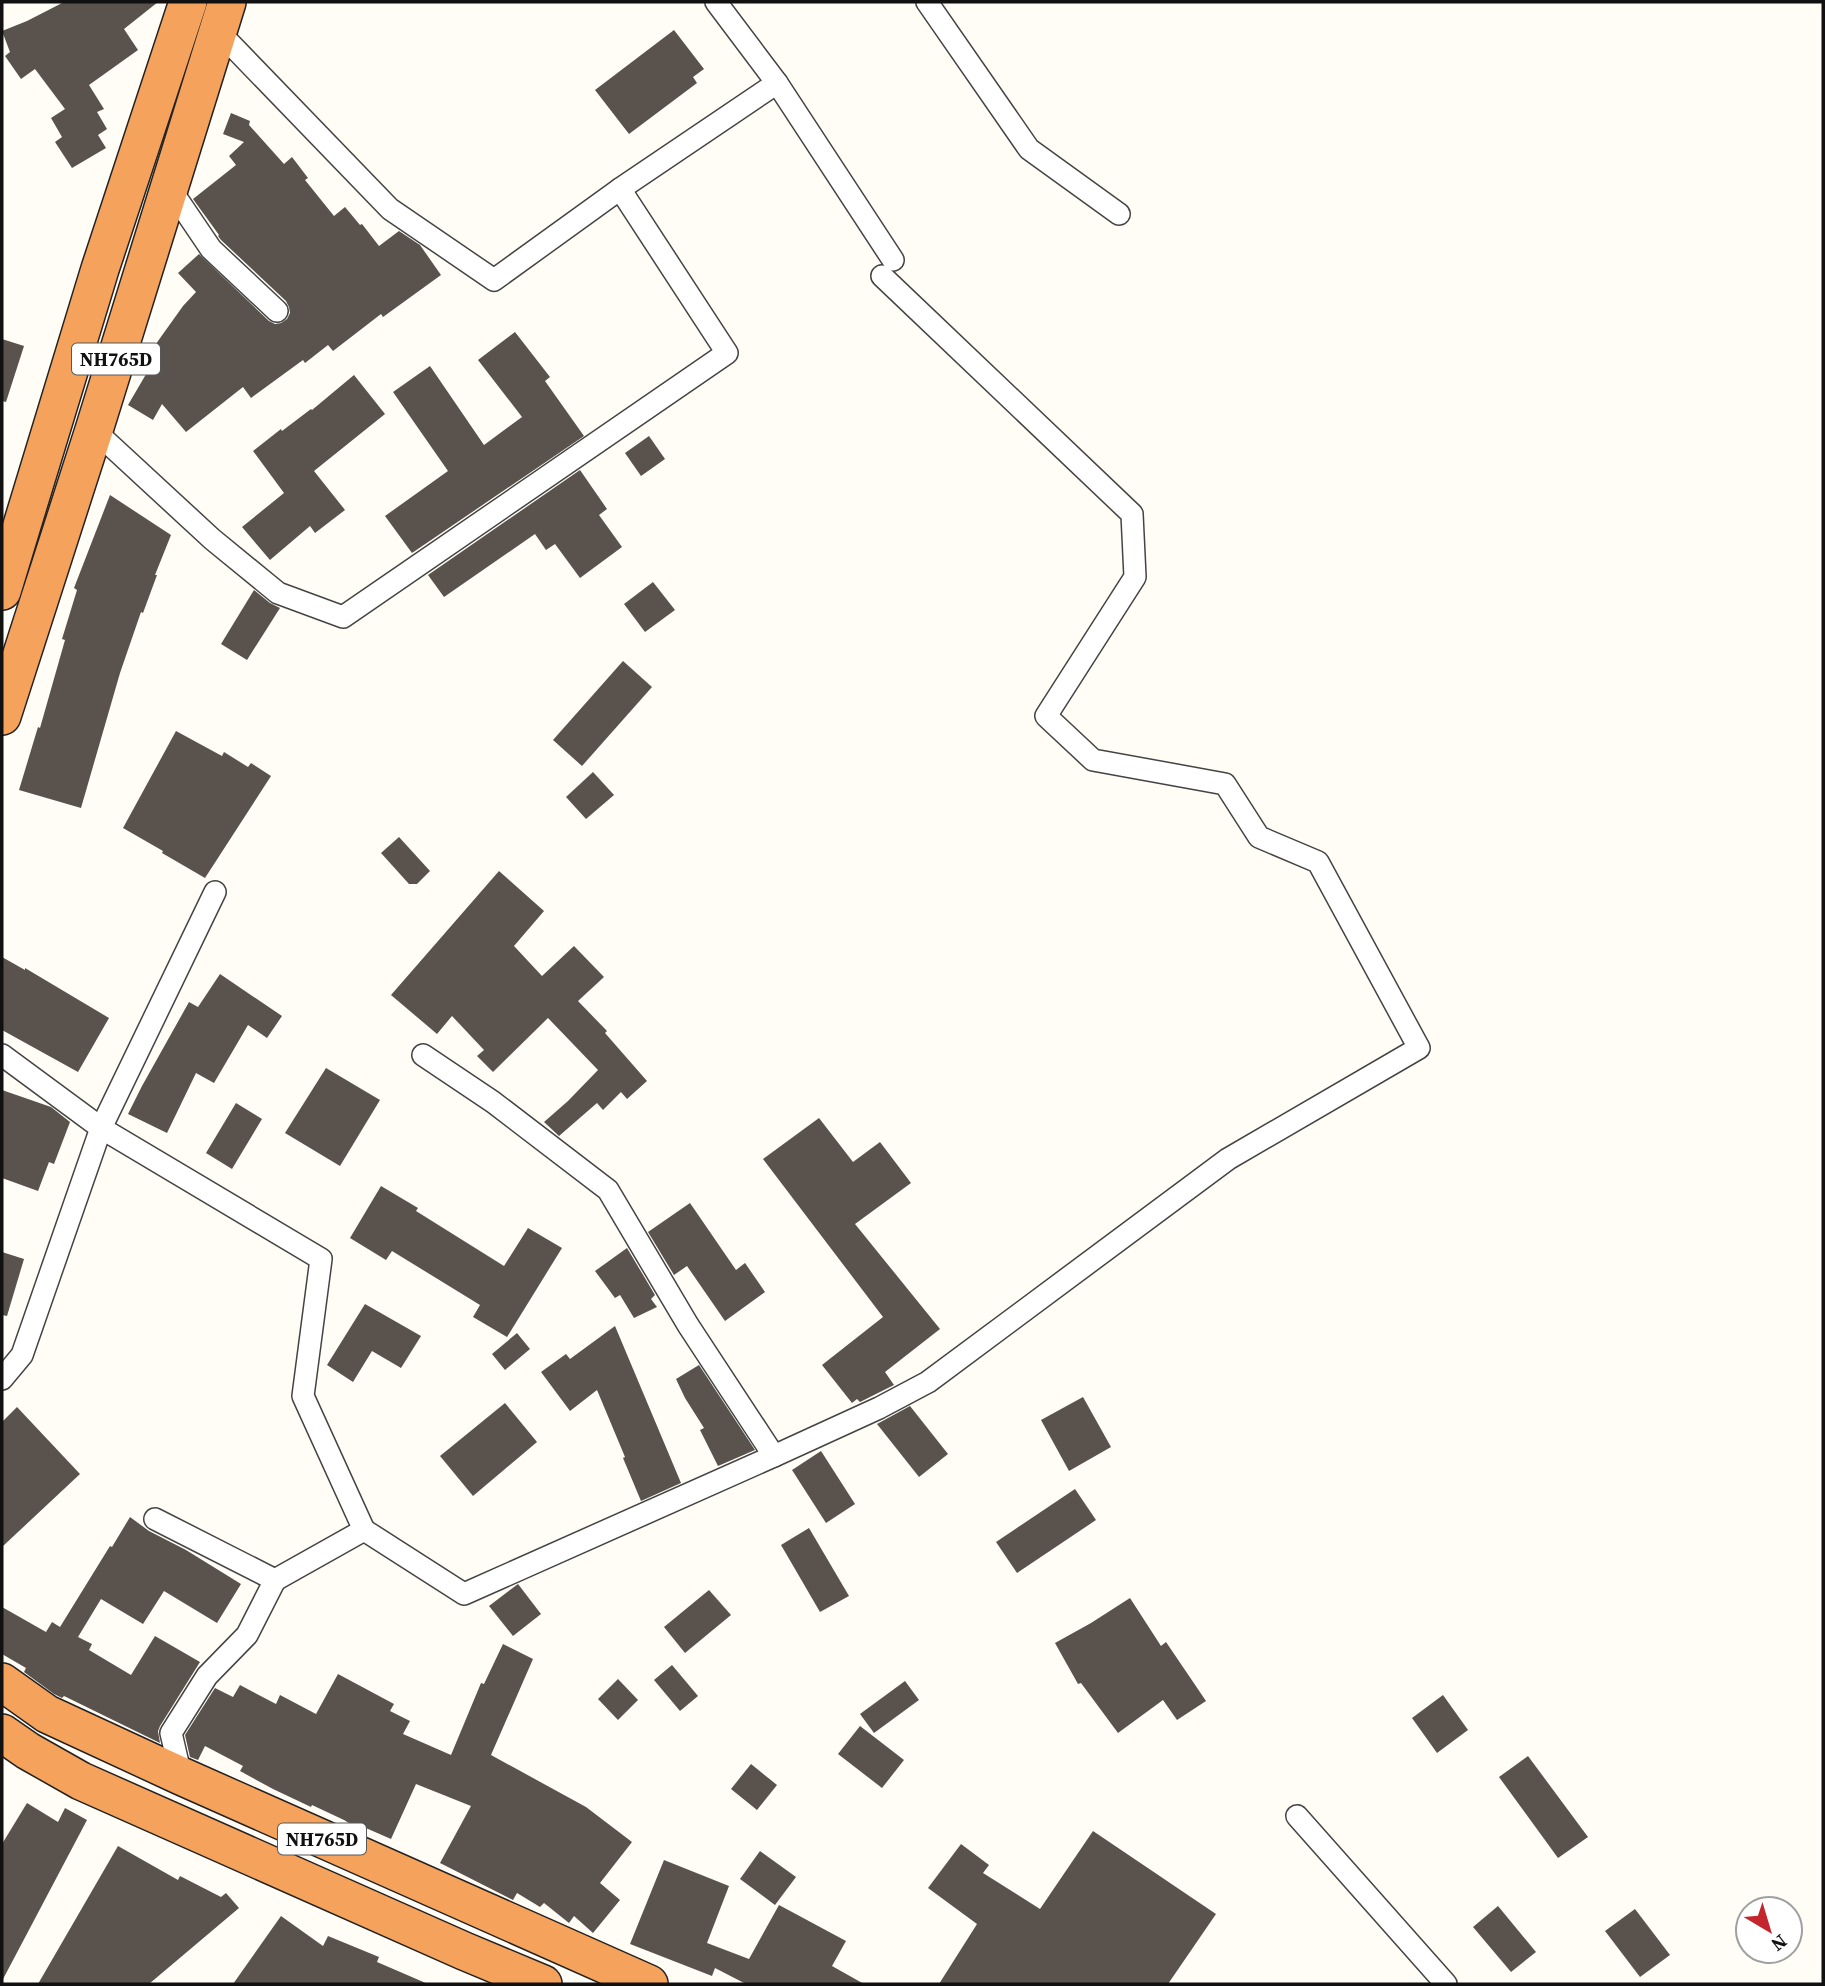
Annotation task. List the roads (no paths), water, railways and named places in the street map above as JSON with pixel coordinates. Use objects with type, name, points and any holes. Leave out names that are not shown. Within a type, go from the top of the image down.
[{"type":"highway","name":"NH765D","points":[[2,591],[96,282],[188,2]]},
{"type":"highway","name":"NH765D","points":[[2,716],[223,16]]},
{"type":"highway","points":[[160,85],[198,95]]},
{"type":"highway","name":"NH765D","points":[[2,1682],[47,1714],[649,1984]]},
{"type":"highway","name":"NH765D","points":[[2,1733],[81,1781],[543,1984]]},
{"type":"street","points":[[2,1055],[101,1128],[321,1259],[303,1396],[364,1530],[464,1594],[774,1456],[879,1408],[928,1382],[1228,1159],[1419,1048],[1318,862],[1259,837],[1224,784],[1093,760],[1046,716],[1135,577],[1132,514],[888,268],[777,83],[716,2]]},
{"type":"street","points":[[927,2],[1029,149],[1119,214]]},
{"type":"street","points":[[223,16],[390,209],[494,280],[620,189],[777,83]]},
{"type":"street","points":[[169,187],[211,249],[277,312]]},
{"type":"street","points":[[94,430],[212,538],[278,593],[343,617],[727,354],[620,189]]},
{"type":"street","points":[[2,1379],[22,1355],[101,1128],[215,892]]},
{"type":"street","points":[[424,1055],[493,1102],[608,1190],[688,1325],[774,1456]]},
{"type":"street","points":[[155,1519],[275,1580]]},
{"type":"street","points":[[181,1776],[171,1733],[207,1676],[247,1635],[275,1580],[364,1530]]},
{"type":"street","points":[[1297,1816],[1446,1984]]}]
